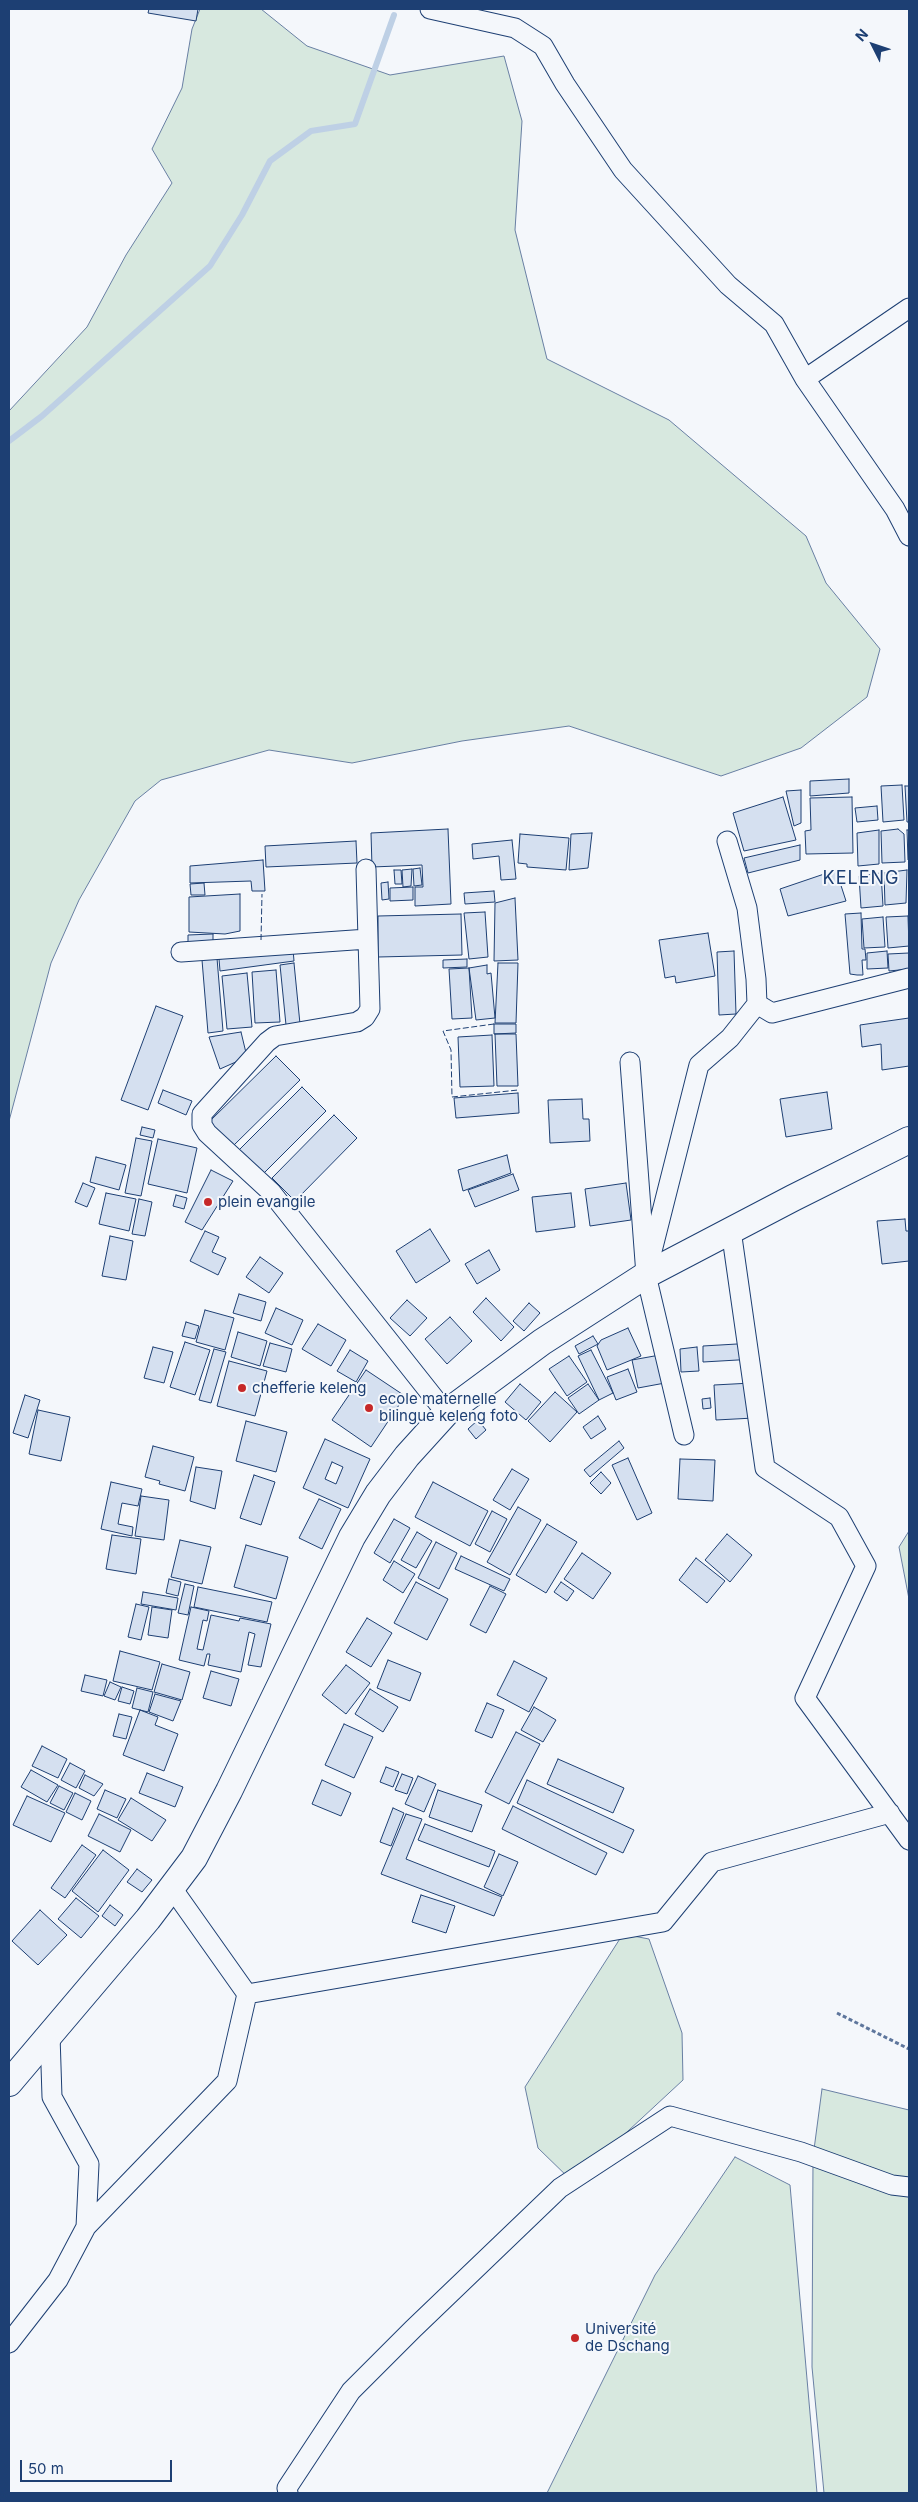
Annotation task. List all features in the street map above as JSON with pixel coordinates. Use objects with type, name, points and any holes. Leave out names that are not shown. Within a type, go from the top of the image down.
[{"type":"main road","points":[[9,2083],[148,1919],[194,1858],[229,1791],[352,1536],[378,1494],[407,1456],[446,1413],[542,1342],[646,1275],[909,1140]]},
{"type":"street","points":[[430,9],[515,28],[543,46],[565,84],[623,170],[728,285],[774,324],[805,379],[895,509],[909,536]]},
{"type":"street","points":[[805,379],[909,308]]},
{"type":"street","points":[[646,1275],[699,1066],[730,1038],[757,1004],[756,979],[747,908],[727,841]]},
{"type":"street","points":[[366,869],[370,1008],[365,1017],[357,1022],[275,1036],[267,1042],[202,1114],[202,1125],[207,1133],[271,1192],[446,1413]]},
{"type":"street","points":[[181,952],[368,938]]},
{"type":"street","points":[[757,1004],[772,1013],[909,978]]},
{"type":"street","points":[[630,1062],[646,1275],[684,1435]]},
{"type":"street","points":[[731,1230],[765,1468],[839,1517],[866,1566],[805,1698],[909,1840]]},
{"type":"street","points":[[247,1994],[663,1922],[712,1862],[890,1813]]},
{"type":"street","points":[[9,2343],[58,2280],[86,2227],[227,2081],[247,1994],[172,1888]]},
{"type":"street","points":[[50,2035],[52,2096],[89,2164],[86,2227]]},
{"type":"street","points":[[288,2493],[287,2488],[351,2390],[560,2188],[670,2116],[801,2152],[892,2185],[909,2187]]},
{"type":"path","points":[[838,2013],[909,2049]]},
{"type":"shaded area","points":[[200,9],[261,9],[307,46],[390,75],[504,56],[522,121],[515,230],[547,359],[669,420],[806,536],[826,583],[880,649],[867,697],[801,748],[721,776],[569,726],[462,741],[352,763],[269,750],[161,780],[135,801],[79,900],[51,963],[9,1121],[9,411],[87,327],[126,255],[172,183],[152,149],[182,88],[192,29]]},
{"type":"shaded area","points":[[909,1531],[909,1599],[899,1547]]},
{"type":"shaded area","points":[[623,1934],[649,1939],[682,2033],[683,2080],[573,2182],[538,2148],[525,2087]]},
{"type":"shaded area","points":[[822,2089],[909,2110],[909,2493],[824,2493],[812,2367],[813,2157]]},
{"type":"shaded area","points":[[735,2157],[790,2185],[817,2493],[547,2493],[655,2275]]},
{"type":"building","points":[[149,9],[198,9],[196,21],[148,13]]},
{"type":"building","points":[[849,779],[849,793],[810,796],[810,781]]},
{"type":"building","points":[[902,785],[904,820],[883,822],[881,786]]},
{"type":"building","points":[[905,786],[909,786],[909,822],[907,822]]},
{"type":"building","points":[[801,790],[801,823],[794,826],[786,791]]},
{"type":"building","points":[[783,797],[796,840],[744,851],[733,813]]},
{"type":"building","points":[[852,797],[853,853],[806,854],[805,831],[811,830],[810,798]]},
{"type":"building","points":[[877,806],[878,820],[857,822],[855,808]]},
{"type":"building","points":[[448,829],[451,904],[415,906],[415,887],[423,887],[422,865],[372,867],[371,833]]},
{"type":"building","points":[[898,829],[904,834],[905,862],[882,863],[881,831]]},
{"type":"building","points":[[879,830],[879,864],[858,866],[857,833]]},
{"type":"building","points":[[907,830],[909,830],[909,860],[908,860]]},
{"type":"building","points":[[592,833],[588,868],[569,870],[571,834]]},
{"type":"building","points":[[520,834],[569,838],[566,870],[527,867],[527,864],[518,863]]},
{"type":"building","points":[[512,840],[516,879],[501,880],[499,856],[473,859],[472,844]]},
{"type":"building","points":[[356,841],[357,863],[266,867],[265,846]]},
{"type":"building","points":[[800,845],[800,860],[748,873],[744,858]]},
{"type":"building","points":[[263,860],[265,891],[252,891],[251,881],[190,883],[190,866]]},
{"type":"building","points":[[420,868],[422,885],[414,886],[413,869]]},
{"type":"building","points":[[412,869],[411,886],[403,887],[402,870]]},
{"type":"building","points":[[394,870],[401,870],[402,884],[395,884]]},
{"type":"building","points":[[836,870],[846,901],[788,916],[780,889]]},
{"type":"building","points":[[907,870],[906,903],[885,905],[884,873]]},
{"type":"building","points":[[881,873],[883,906],[861,908],[859,876]]},
{"type":"building","points":[[388,882],[389,899],[382,900],[381,883]]},
{"type":"building","points":[[204,883],[205,895],[191,895],[190,884]]},
{"type":"building","points":[[413,887],[413,900],[390,901],[390,888]]},
{"type":"building","points":[[494,891],[495,902],[465,904],[464,893]]},
{"type":"building","points":[[240,894],[240,931],[225,934],[189,932],[189,897]]},
{"type":"building","points":[[515,898],[518,960],[494,961],[495,903]]},
{"type":"building","points":[[485,912],[488,957],[469,959],[464,913]]},
{"type":"building","points":[[861,913],[862,949],[865,949],[866,960],[862,960],[863,975],[857,975],[850,974],[845,914]]},
{"type":"building","points":[[461,914],[462,955],[378,957],[378,916]]},
{"type":"building","points":[[908,916],[909,946],[888,948],[886,917]]},
{"type":"building","points":[[883,917],[885,947],[864,948],[862,919]]},
{"type":"building","points":[[708,933],[715,976],[676,983],[675,976],[665,978],[659,940]]},
{"type":"building","points":[[213,934],[213,943],[188,944],[188,935]]},
{"type":"building","points":[[293,949],[294,961],[220,971],[219,959]]},
{"type":"building","points":[[734,951],[736,1014],[719,1015],[717,952]]},
{"type":"building","points":[[887,951],[888,968],[867,969],[867,953]]},
{"type":"building","points":[[909,953],[909,969],[889,971],[888,954]]},
{"type":"building","points":[[217,958],[223,1031],[208,1033],[202,960]]},
{"type":"building","points":[[467,959],[467,967],[443,968],[443,960]]},
{"type":"building","points":[[294,963],[300,1024],[286,1025],[280,965]]},
{"type":"building","points":[[498,963],[518,963],[516,1023],[495,1023]]},
{"type":"building","points":[[487,965],[487,974],[491,973],[495,1018],[476,1020],[469,968]]},
{"type":"building","points":[[469,968],[472,1018],[452,1019],[449,969]]},
{"type":"building","points":[[276,970],[280,1022],[255,1023],[252,972]]},
{"type":"building","points":[[247,973],[252,1027],[227,1029],[222,976]]},
{"type":"building","points":[[156,1006],[183,1016],[148,1110],[121,1100]]},
{"type":"building","points":[[909,1018],[909,1066],[882,1070],[881,1044],[862,1047],[860,1025]]},
{"type":"building","points":[[494,1024],[516,1024],[516,1033],[494,1034]]},
{"type":"building","points":[[241,1032],[247,1057],[220,1069],[209,1037]]},
{"type":"building","points":[[495,1034],[516,1034],[518,1086],[497,1086]]},
{"type":"building","points":[[492,1035],[494,1086],[460,1087],[458,1037]]},
{"type":"building","points":[[276,1056],[300,1080],[233,1146],[209,1122]]},
{"type":"building","points":[[302,1087],[326,1111],[262,1175],[238,1151]]},
{"type":"building","points":[[163,1090],[192,1101],[186,1115],[158,1103]]},
{"type":"building","points":[[827,1092],[832,1129],[786,1137],[780,1099]]},
{"type":"building","points":[[518,1093],[519,1113],[456,1118],[454,1098]]},
{"type":"building","points":[[582,1099],[583,1119],[589,1119],[590,1141],[550,1143],[548,1100]]},
{"type":"building","points":[[334,1115],[357,1138],[295,1201],[272,1178]]},
{"type":"building","points":[[142,1127],[155,1130],[153,1138],[140,1135]]},
{"type":"building","points":[[136,1138],[152,1141],[141,1196],[125,1193]]},
{"type":"building","points":[[158,1139],[197,1148],[187,1193],[148,1184]]},
{"type":"building","points":[[507,1155],[511,1173],[463,1191],[458,1170]]},
{"type":"building","points":[[96,1157],[126,1165],[119,1190],[90,1182]]},
{"type":"building","name":"plein evangile","points":[[211,1170],[233,1181],[202,1230],[185,1222]]},
{"type":"building","points":[[513,1174],[519,1190],[475,1207],[468,1190]]},
{"type":"building","points":[[83,1183],[95,1188],[87,1207],[75,1202]]},
{"type":"building","points":[[626,1183],[631,1220],[590,1226],[585,1189]]},
{"type":"building","points":[[106,1193],[136,1199],[129,1231],[99,1224]]},
{"type":"building","points":[[571,1193],[575,1227],[536,1232],[532,1197]]},
{"type":"building","points":[[176,1195],[187,1198],[184,1209],[173,1206]]},
{"type":"building","points":[[139,1199],[152,1202],[145,1236],[132,1234]]},
{"type":"building","points":[[905,1219],[906,1231],[909,1231],[909,1261],[882,1264],[877,1221]]},
{"type":"building","points":[[430,1229],[450,1261],[416,1283],[396,1251]]},
{"type":"building","points":[[205,1231],[219,1237],[212,1252],[226,1258],[218,1275],[190,1261]]},
{"type":"building","points":[[110,1236],[133,1241],[126,1280],[102,1276]]},
{"type":"building","points":[[489,1250],[500,1270],[477,1284],[465,1264]]},
{"type":"building","points":[[260,1257],[283,1273],[269,1293],[246,1277]]},
{"type":"building","points":[[239,1294],[266,1302],[261,1321],[233,1313]]},
{"type":"building","points":[[486,1298],[514,1327],[501,1341],[473,1312]]},
{"type":"building","points":[[407,1300],[427,1318],[410,1336],[390,1318]]},
{"type":"building","points":[[529,1303],[540,1313],[524,1331],[513,1321]]},
{"type":"building","points":[[276,1308],[303,1320],[292,1345],[265,1333]]},
{"type":"building","points":[[205,1310],[234,1318],[225,1350],[196,1342]]},
{"type":"building","points":[[450,1317],[472,1341],[447,1364],[425,1339]]},
{"type":"building","points":[[186,1322],[199,1326],[195,1339],[182,1336]]},
{"type":"building","points":[[318,1324],[346,1340],[331,1366],[302,1349]]},
{"type":"building","points":[[628,1328],[641,1356],[607,1370],[597,1346],[601,1340]]},
{"type":"building","points":[[238,1332],[267,1341],[260,1366],[231,1357]]},
{"type":"building","points":[[593,1336],[598,1344],[579,1354],[575,1346]]},
{"type":"building","points":[[185,1342],[210,1350],[195,1395],[170,1387]]},
{"type":"building","points":[[270,1343],[292,1349],[286,1372],[263,1366]]},
{"type":"building","points":[[754,1343],[755,1359],[703,1362],[703,1346]]},
{"type":"building","points":[[153,1347],[173,1352],[164,1383],[144,1378]]},
{"type":"building","points":[[697,1347],[699,1371],[681,1372],[680,1349]]},
{"type":"building","points":[[214,1349],[226,1352],[211,1403],[199,1400]]},
{"type":"building","points":[[350,1350],[368,1361],[356,1382],[337,1371]]},
{"type":"building","points":[[591,1350],[613,1393],[599,1400],[578,1356]]},
{"type":"building","points":[[660,1355],[665,1383],[638,1388],[632,1360]]},
{"type":"building","points":[[569,1356],[587,1382],[567,1396],[549,1369]]},
{"type":"building","name":"chefferie keleng","points":[[229,1361],[267,1371],[255,1416],[217,1406]]},
{"type":"building","points":[[628,1369],[637,1392],[616,1400],[607,1377]]},
{"type":"building","name":"ecole maternelle bilingue keleng foto","points":[[366,1370],[405,1396],[371,1447],[332,1420]]},
{"type":"building","points":[[752,1383],[754,1418],[716,1420],[714,1385]]},
{"type":"building","points":[[520,1384],[541,1402],[526,1420],[505,1402]]},
{"type":"building","points":[[588,1384],[599,1400],[579,1414],[568,1398]]},
{"type":"building","points":[[555,1392],[577,1412],[550,1442],[528,1421]]},
{"type":"building","points":[[25,1395],[40,1400],[28,1438],[13,1433]]},
{"type":"building","points":[[710,1398],[711,1408],[703,1409],[702,1399]]},
{"type":"building","points":[[38,1410],[70,1417],[61,1461],[29,1454]]},
{"type":"building","points":[[598,1416],[606,1429],[591,1439],[583,1427]]},
{"type":"building","points":[[478,1420],[486,1430],[476,1439],[468,1429]]},
{"type":"building","points":[[246,1421],[287,1432],[276,1472],[236,1461]]},
{"type":"building","points":[[325,1439],[370,1459],[348,1508],[303,1488]],"holes":[[[332,1462],[343,1467],[336,1484],[325,1479]]]},
{"type":"building","points":[[619,1441],[624,1448],[590,1477],[584,1470]]},
{"type":"building","points":[[153,1446],[194,1457],[185,1491],[159,1484],[160,1481],[145,1477]]},
{"type":"building","points":[[628,1458],[652,1513],[637,1520],[612,1465]]},
{"type":"building","points":[[680,1459],[715,1460],[713,1501],[678,1499]]},
{"type":"building","points":[[196,1467],[222,1471],[215,1509],[190,1501]]},
{"type":"building","points":[[512,1469],[529,1479],[510,1510],[493,1500]]},
{"type":"building","points":[[601,1472],[611,1483],[601,1494],[590,1483]]},
{"type":"building","points":[[254,1475],[275,1482],[261,1525],[240,1518]]},
{"type":"building","points":[[111,1482],[142,1489],[138,1506],[122,1503],[118,1524],[133,1527],[132,1536],[101,1529]]},
{"type":"building","points":[[433,1482],[488,1511],[470,1546],[415,1517]]},
{"type":"building","points":[[141,1496],[169,1500],[164,1540],[135,1536]]},
{"type":"building","points":[[319,1499],[341,1509],[322,1549],[299,1538]]},
{"type":"building","points":[[518,1507],[541,1520],[510,1575],[487,1562]]},
{"type":"building","points":[[492,1511],[507,1519],[490,1552],[475,1544]]},
{"type":"building","points":[[394,1519],[410,1528],[390,1563],[374,1553]]},
{"type":"building","points":[[547,1524],[577,1542],[546,1593],[516,1575]]},
{"type":"building","points":[[417,1532],[432,1541],[416,1568],[401,1560]]},
{"type":"building","points":[[727,1534],[752,1555],[730,1582],[705,1560]]},
{"type":"building","points":[[112,1535],[141,1539],[136,1574],[106,1569]]},
{"type":"building","points":[[180,1540],[211,1547],[202,1584],[171,1577]]},
{"type":"building","points":[[436,1542],[457,1553],[439,1589],[418,1578]]},
{"type":"building","points":[[246,1545],[288,1557],[276,1599],[234,1587]]},
{"type":"building","points":[[582,1553],[611,1573],[593,1599],[564,1579]]},
{"type":"building","points":[[461,1556],[510,1579],[504,1591],[455,1569]]},
{"type":"building","points":[[696,1558],[725,1581],[707,1603],[679,1580]]},
{"type":"building","points":[[394,1561],[415,1574],[403,1593],[383,1580]]},
{"type":"building","points":[[169,1579],[181,1582],[178,1596],[166,1593]]},
{"type":"building","points":[[416,1582],[448,1599],[427,1640],[394,1623]]},
{"type":"building","points":[[561,1582],[574,1591],[567,1601],[554,1592]]},
{"type":"building","points":[[185,1584],[194,1586],[188,1615],[178,1613]]},
{"type":"building","points":[[490,1586],[506,1594],[486,1633],[470,1625]]},
{"type":"building","points":[[198,1587],[272,1602],[267,1622],[194,1607]]},
{"type":"building","points":[[143,1592],[178,1598],[176,1610],[141,1604]]},
{"type":"building","points":[[136,1604],[149,1607],[141,1640],[128,1637]]},
{"type":"building","points":[[152,1607],[172,1610],[168,1638],[148,1635]]},
{"type":"building","points":[[191,1607],[209,1611],[207,1621],[203,1620],[197,1649],[203,1650],[211,1615],[239,1621],[240,1618],[271,1624],[261,1667],[248,1665],[255,1634],[249,1632],[241,1672],[208,1665],[210,1654],[207,1654],[204,1666],[179,1660]]},
{"type":"building","points":[[367,1618],[392,1633],[371,1667],[346,1652]]},
{"type":"building","points":[[120,1651],[160,1662],[152,1690],[113,1681]]},
{"type":"building","points":[[388,1660],[421,1673],[410,1701],[377,1688]]},
{"type":"building","points":[[514,1661],[547,1678],[529,1712],[497,1695]]},
{"type":"building","points":[[162,1664],[190,1672],[182,1700],[154,1692]]},
{"type":"building","points":[[346,1665],[370,1683],[346,1714],[322,1695]]},
{"type":"building","points":[[211,1671],[239,1679],[231,1706],[203,1698]]},
{"type":"building","points":[[85,1675],[107,1680],[103,1696],[81,1691]]},
{"type":"building","points":[[110,1682],[121,1687],[115,1700],[104,1696]]},
{"type":"building","points":[[122,1687],[134,1691],[130,1704],[118,1701]]},
{"type":"building","points":[[137,1688],[153,1692],[148,1712],[132,1708]]},
{"type":"building","points":[[370,1689],[398,1707],[383,1732],[355,1714]]},
{"type":"building","points":[[155,1694],[181,1701],[173,1721],[149,1712]]},
{"type":"building","points":[[487,1703],[504,1710],[492,1738],[475,1731]]},
{"type":"building","points":[[534,1707],[556,1720],[543,1742],[521,1730]]},
{"type":"building","points":[[140,1710],[158,1717],[155,1725],[178,1734],[164,1771],[123,1755]]},
{"type":"building","points":[[119,1714],[132,1717],[126,1739],[113,1736]]},
{"type":"building","points":[[344,1724],[373,1737],[354,1778],[325,1765]]},
{"type":"building","points":[[516,1732],[540,1744],[509,1804],[485,1792]]},
{"type":"building","points":[[42,1746],[67,1759],[58,1778],[32,1766]]},
{"type":"building","points":[[558,1759],[624,1788],[613,1813],[547,1784]]},
{"type":"building","points":[[70,1763],[85,1771],[76,1788],[61,1780]]},
{"type":"building","points":[[386,1767],[399,1772],[393,1787],[380,1782]]},
{"type":"building","points":[[31,1770],[58,1785],[47,1802],[21,1787]]},
{"type":"building","points":[[147,1773],[183,1787],[175,1807],[139,1793]]},
{"type":"building","points":[[402,1774],[413,1778],[407,1794],[395,1790]]},
{"type":"building","points":[[85,1775],[103,1784],[94,1796],[79,1788]]},
{"type":"building","points":[[418,1776],[436,1784],[424,1812],[405,1804]]},
{"type":"building","points":[[322,1780],[351,1793],[341,1816],[312,1804]]},
{"type":"building","points":[[527,1780],[634,1830],[623,1853],[517,1803]]},
{"type":"building","points":[[59,1786],[73,1793],[64,1810],[50,1803]]},
{"type":"building","points":[[105,1790],[126,1799],[117,1818],[97,1809]]},
{"type":"building","points":[[438,1790],[482,1805],[472,1832],[429,1817]]},
{"type":"building","points":[[75,1793],[91,1801],[82,1820],[66,1812]]},
{"type":"building","points":[[27,1796],[65,1813],[51,1842],[13,1825]]},
{"type":"building","points":[[131,1798],[166,1820],[152,1841],[118,1820]]},
{"type":"building","points":[[513,1806],[607,1853],[596,1875],[502,1829]]},
{"type":"building","points":[[393,1808],[404,1813],[391,1846],[380,1842]]},
{"type":"building","points":[[99,1814],[131,1830],[120,1852],[88,1836]]},
{"type":"building","points":[[406,1814],[422,1819],[406,1859],[502,1897],[494,1916],[381,1874]]},
{"type":"building","points":[[425,1824],[495,1851],[489,1867],[418,1840]]},
{"type":"building","points":[[82,1845],[96,1855],[65,1898],[51,1888]]},
{"type":"building","points":[[103,1850],[129,1870],[98,1912],[72,1891]]},
{"type":"building","points":[[499,1854],[518,1862],[503,1896],[484,1887]]},
{"type":"building","points":[[137,1869],[152,1880],[142,1892],[127,1882]]},
{"type":"building","points":[[421,1895],[455,1906],[446,1933],[412,1922]]},
{"type":"building","points":[[76,1898],[99,1916],[81,1938],[58,1919]]},
{"type":"building","points":[[110,1905],[123,1915],[115,1926],[102,1916]]},
{"type":"building","points":[[40,1910],[67,1935],[38,1965],[12,1941]]},
{"type":"waterway","points":[[9,441],[42,416],[210,266],[242,215],[270,161],[311,131],[355,124],[394,15]]},
{"type":"fence","points":[[261,940],[262,894]]},
{"type":"fence","points":[[494,1024],[443,1031],[451,1050],[452,1097],[518,1090]]},
{"type":"place","name":"plein evangile","points":[[208,1202]]},
{"type":"place","name":"chefferie keleng","points":[[242,1388]]},
{"type":"place","name":"ecole maternelle bilingue keleng foto","points":[[369,1408]]},
{"type":"place","name":"Université de Dschang","points":[[575,2338]]},
{"type":"district","name":"KELENG","points":[[861,879]]}]
